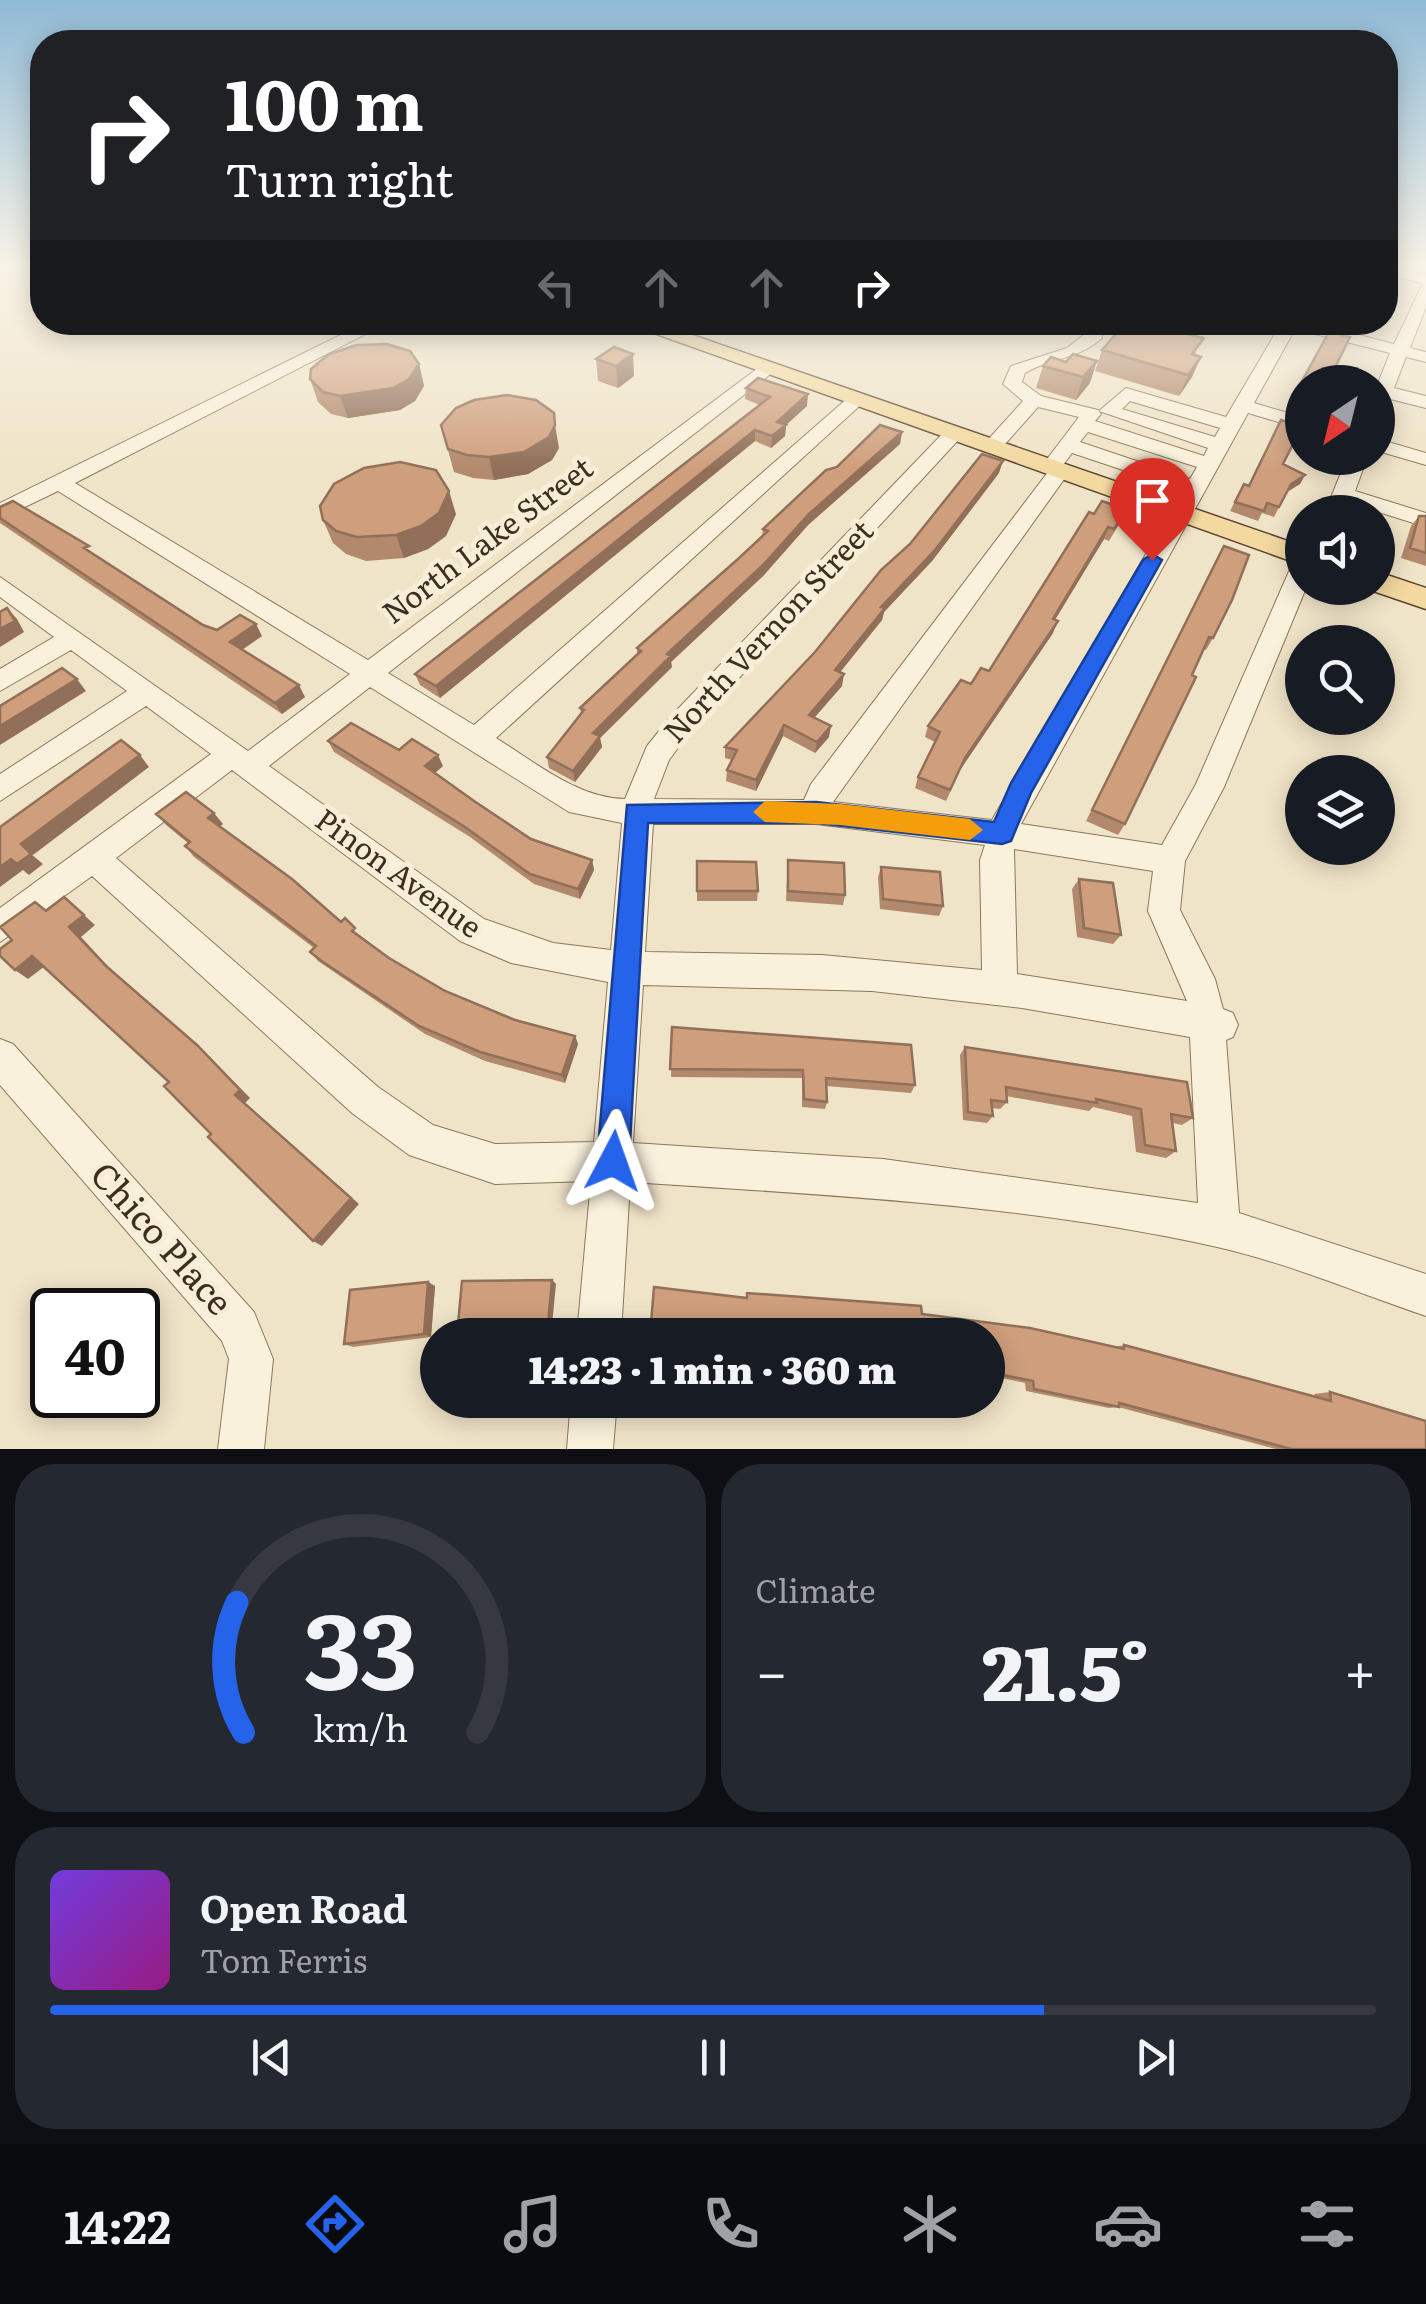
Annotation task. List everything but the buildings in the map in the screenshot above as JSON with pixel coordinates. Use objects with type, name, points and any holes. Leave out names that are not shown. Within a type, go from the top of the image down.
[{"type":"main road","points":[[670,335],[992,447],[1059,461],[1180,512],[1285,550]]},
{"type":"main road","points":[[1395,588],[1426,599]]},
{"type":"street","points":[[0,512],[354,335]]},
{"type":"street","points":[[1095,335],[1076,355],[1032,362],[1017,370],[1012,384],[1034,400],[1094,416],[1226,435],[1285,426]]},
{"type":"street","points":[[1000,986],[996,881],[1002,834],[1020,790],[1284,335]]},
{"type":"street","points":[[1339,335],[1426,358]]},
{"type":"street","points":[[1392,365],[1407,335]]},
{"type":"street","name":"North Lake Street","points":[[0,927],[94,858],[367,674],[768,369]]},
{"type":"street","points":[[816,812],[820,792],[1094,416],[1126,394],[1226,435]]},
{"type":"street","points":[[1395,399],[1426,402]]},
{"type":"street","points":[[475,740],[857,400]]},
{"type":"street","points":[[992,447],[1034,400]]},
{"type":"street","name":"North Vernon Street","points":[[600,1318],[636,812],[649,772],[669,737],[954,433]]},
{"type":"street","points":[[1395,450],[1426,459]]},
{"type":"street","points":[[1059,461],[1194,487]]},
{"type":"street","points":[[58,482],[579,803],[607,812],[816,812],[1002,834],[1170,860]]},
{"type":"street","points":[[1395,514],[1426,520]]},
{"type":"street","name":"Pinon Avenue","points":[[2,588],[499,946],[565,963],[818,970],[1000,986],[1213,1024]]},
{"type":"street","points":[[1220,1228],[1213,1024],[1164,911],[1170,860],[1209,787],[1286,605]]},
{"type":"street","points":[[0,681],[72,638]]},
{"type":"street","points":[[0,789],[146,692]]},
{"type":"street","points":[[94,858],[365,1100],[422,1141],[495,1164],[613,1161],[883,1180],[1084,1204],[1220,1228],[1426,1295]]},
{"type":"street","name":"Chico Place","points":[[0,1057],[239,1327],[251,1359],[241,1449]]},
{"type":"street","points":[[590,1449],[593,1418]]},
{"type":"slow traffic","points":[[765,812],[840,814],[970,830]]},
{"type":"route","points":[[613,1161],[636,812],[816,812],[1002,834],[1020,790],[1152,560]]}]
